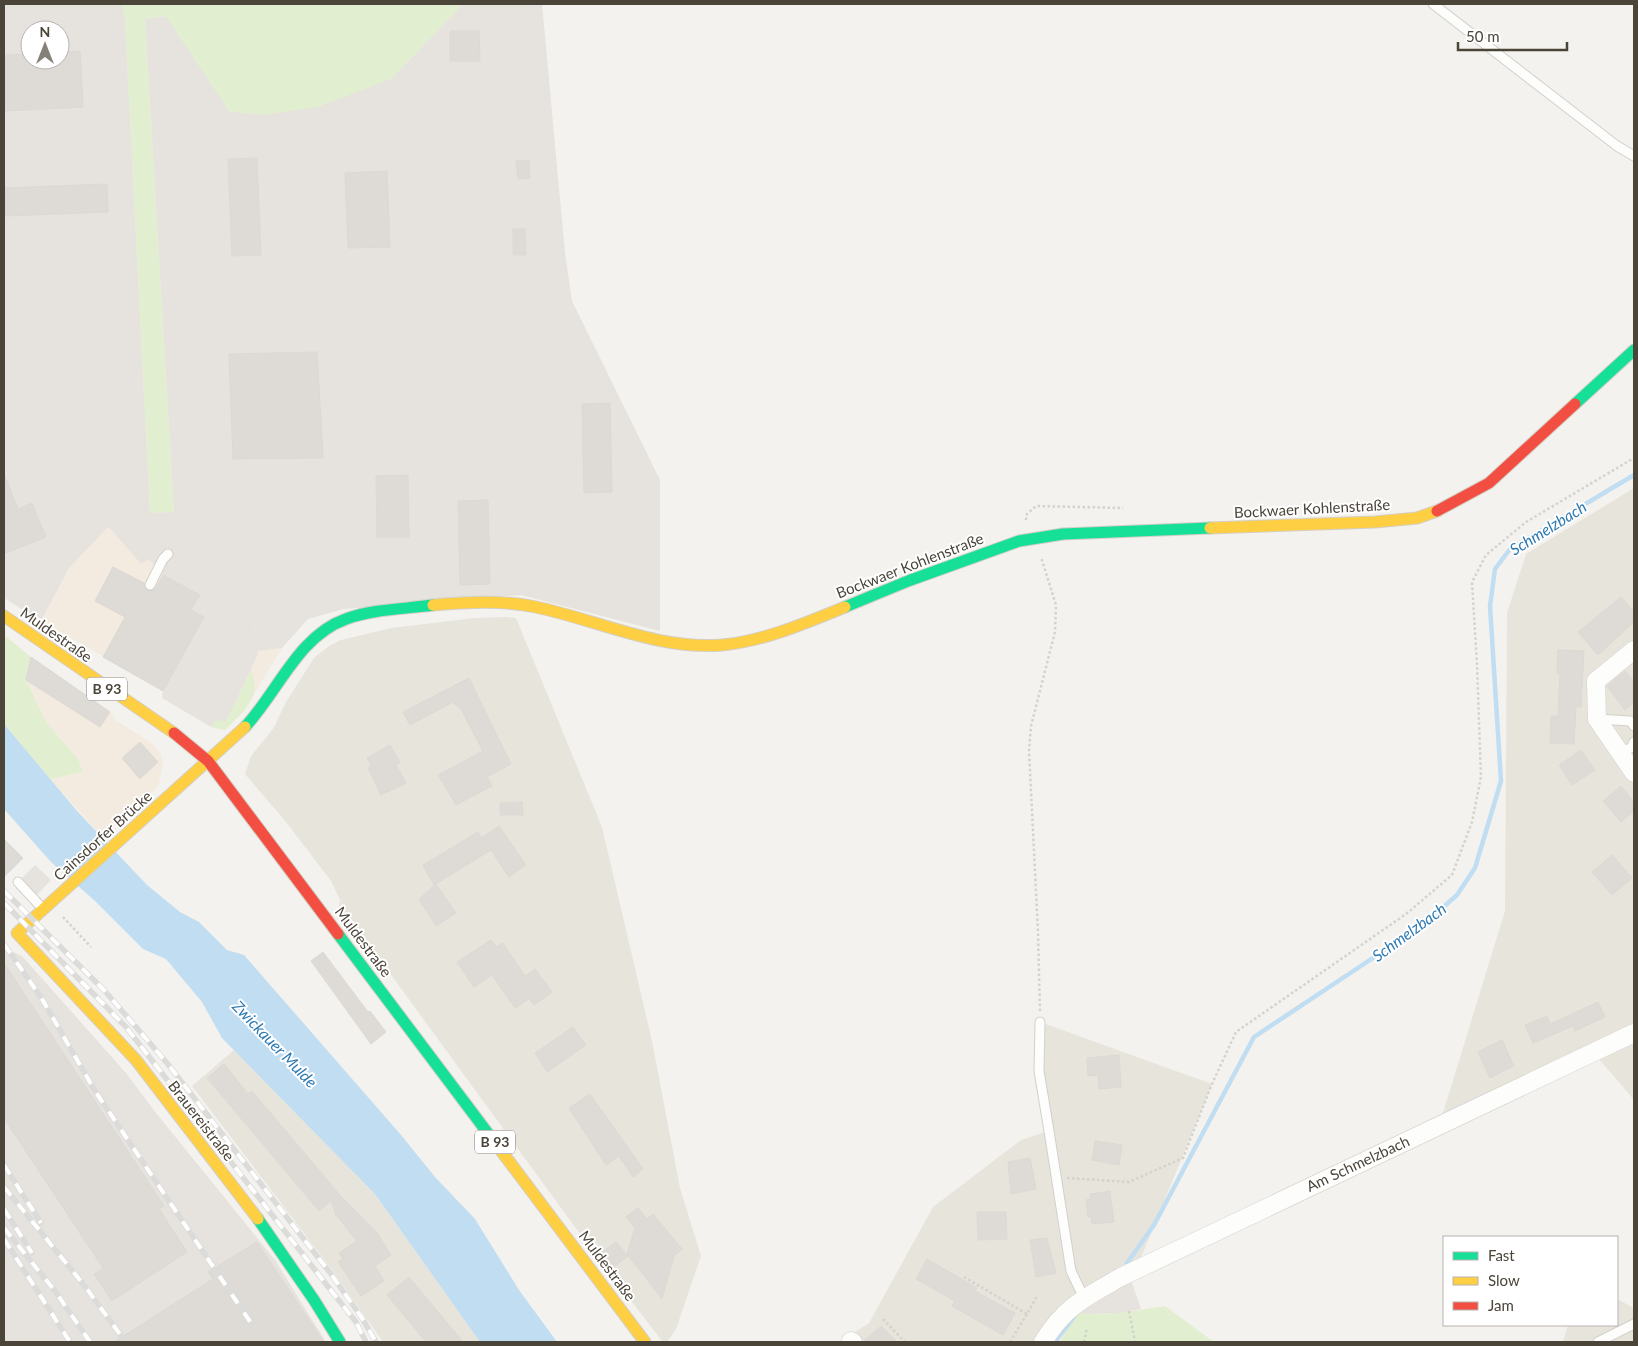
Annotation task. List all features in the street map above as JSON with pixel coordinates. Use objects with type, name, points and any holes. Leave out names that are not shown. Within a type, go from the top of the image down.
[{"type":"street","name":"Bockwaer Kohlenstraße","points":[[208,761],[233,741],[262,708],[304,648],[322,631],[338,622],[352,618],[429,606],[506,602],[554,611],[650,638],[691,644],[722,645],[757,638],[812,620],[896,586],[1020,541],[1037,537],[1063,534],[1375,522],[1417,518],[1462,500],[1489,483],[1634,350]]},
{"type":"street","name":"Muldestraße","points":[[4,616],[176,735],[208,761],[645,1342]]},
{"type":"street","points":[[1634,650],[1596,681],[1597,719],[1634,773]]},
{"type":"street","name":"Cainsdorfer Brücke","points":[[18,933],[208,761]]},
{"type":"street","points":[[4,930],[18,933]]},
{"type":"street","name":"Brauereistraße","points":[[18,933],[136,1060],[257,1218],[314,1300],[340,1342]]},
{"type":"street","name":"Am Schmelzbach","points":[[1043,1342],[1054,1324],[1067,1310],[1084,1298],[1167,1254],[1634,1033]]},
{"type":"lane","points":[[1433,4],[1617,146],[1634,156]]},
{"type":"lane","points":[[150,585],[163,559],[168,554]]},
{"type":"lane","points":[[1597,719],[1630,721],[1634,726]]},
{"type":"lane","points":[[1619,752],[1630,748],[1634,742]]},
{"type":"lane","points":[[18,882],[47,906]]},
{"type":"lane","points":[[1040,1022],[1040,1071],[1056,1178],[1071,1271],[1084,1298]]},
{"type":"lane","points":[[1598,1342],[1634,1324]]},
{"type":"path","points":[[1056,1178],[1129,1182],[1183,1158],[1212,1084],[1236,1032],[1406,914],[1452,875],[1472,822],[1481,777],[1478,664],[1472,582],[1486,555],[1526,522],[1634,458]]},
{"type":"path","points":[[1040,1022],[1038,932],[1029,750],[1031,726],[1055,632],[1056,605],[1040,556],[1037,537],[1026,523],[1026,515],[1036,506],[1123,508]]},
{"type":"path","points":[[47,906],[91,947]]},
{"type":"path","points":[[964,1277],[1027,1314]]},
{"type":"path","points":[[1010,1342],[1037,1296]]},
{"type":"path","points":[[1129,1311],[1135,1342]]},
{"type":"path","points":[[883,1319],[905,1342]]},
{"type":"path","points":[[1084,1342],[1087,1328]]},
{"type":"shaded area","points":[[4,4],[122,4],[125,20],[150,513],[108,527],[69,568],[41,621],[4,598]]},
{"type":"shaded area","points":[[463,4],[542,4],[565,253],[572,301],[660,480],[660,631],[521,595],[344,609],[308,619],[282,648],[257,651],[255,623],[174,512],[145,19],[166,16],[230,112],[391,79]]},
{"type":"shaded area","points":[[1634,488],[1634,1100],[1593,1052],[1439,1126],[1505,911],[1507,613],[1526,554]]},
{"type":"shaded area","points":[[174,512],[255,623],[257,651],[282,648],[244,711],[225,730],[211,727],[162,698],[163,690],[41,621],[69,568],[108,526],[150,513]]},
{"type":"shaded area","points":[[174,512],[255,623],[258,654],[226,722],[215,720],[211,727],[162,698],[163,691],[204,617],[191,610],[200,595],[163,575],[149,559],[141,564],[108,526],[150,513]]},
{"type":"shaded area","points":[[475,618],[516,618],[602,827],[652,1041],[680,1188],[701,1256],[676,1329],[667,1342],[663,1342],[594,1253],[378,957],[338,909],[340,900],[331,881],[286,822],[245,774],[251,756],[273,729],[286,702],[314,658],[329,646],[341,640],[391,628]]},
{"type":"shaded area","points":[[31,657],[110,712],[117,721],[153,744],[160,752],[163,762],[159,784],[152,794],[102,837],[50,779],[83,772],[78,759],[46,722],[26,680]]},
{"type":"shaded area","points":[[35,865],[51,880],[32,900],[16,884]]},
{"type":"shaded area","points":[[4,948],[22,956],[126,1073],[275,1260],[326,1342],[4,1342]]},
{"type":"shaded area","points":[[1040,1022],[1212,1084],[1136,1270],[1065,1312],[1034,1342],[839,1342],[869,1323],[933,1207],[1021,1140],[1048,1131],[1039,1071]]},
{"type":"shaded area","points":[[234,1050],[375,1194],[480,1342],[383,1342],[332,1270],[192,1086]]},
{"type":"shaded area","points":[[1131,1280],[1141,1309],[1120,1313],[1086,1314],[1076,1311]]},
{"type":"shaded area","points":[[1618,1300],[1634,1308],[1634,1342],[1563,1342],[1568,1326],[1618,1326]]},
{"type":"green space","points":[[122,4],[463,4],[391,79],[318,107],[262,115],[230,112],[166,16],[145,19],[174,512],[150,513],[125,20]]},
{"type":"green space","points":[[4,635],[31,657],[26,680],[46,722],[78,759],[83,772],[50,779],[4,724]]},
{"type":"green space","points":[[251,670],[254,689],[249,703],[239,717],[225,730],[211,727],[215,719],[226,722]]},
{"type":"green space","points":[[1165,1306],[1214,1342],[1060,1342],[1076,1311],[1109,1314]]},
{"type":"water","name":"Zwickauer Mulde","points":[[4,724],[77,811],[147,885],[180,912],[199,922],[227,950],[244,955],[401,1135],[435,1177],[475,1219],[519,1290],[557,1342],[480,1342],[375,1194],[222,1038],[202,1002],[166,959],[143,949],[95,901],[51,862],[4,809]]},
{"type":"building","points":[[450,31],[479,31],[480,61],[450,61]]},
{"type":"building","points":[[80,51],[83,107],[4,111],[4,55],[20,54],[20,70],[70,70],[70,52]]},
{"type":"building","points":[[257,158],[261,255],[232,256],[228,159]]},
{"type":"building","points":[[529,160],[530,178],[518,179],[516,161]]},
{"type":"building","points":[[387,171],[390,247],[348,248],[345,173]]},
{"type":"building","points":[[107,184],[108,212],[4,216],[4,188]]},
{"type":"building","points":[[513,229],[525,229],[526,255],[513,255]]},
{"type":"building","points":[[317,352],[323,458],[233,459],[229,354]]},
{"type":"building","points":[[610,403],[612,492],[584,493],[582,404]]},
{"type":"building","points":[[4,474],[18,509],[32,503],[46,537],[4,554]]},
{"type":"building","points":[[408,475],[409,537],[377,537],[376,476]]},
{"type":"building","points":[[488,500],[490,584],[460,585],[458,501]]},
{"type":"building","points":[[113,567],[144,583],[148,591],[155,589],[163,575],[200,595],[191,610],[204,617],[163,691],[103,657],[125,617],[95,601]]},
{"type":"building","points":[[1621,597],[1634,612],[1634,622],[1598,655],[1578,632]]},
{"type":"building","points":[[1558,650],[1584,651],[1581,707],[1576,707],[1574,744],[1550,743],[1551,716],[1558,716],[1560,674],[1557,673]]},
{"type":"building","points":[[31,657],[110,712],[100,727],[26,680]]},
{"type":"building","points":[[1625,671],[1634,681],[1634,702],[1625,710],[1607,686]]},
{"type":"building","points":[[469,678],[511,764],[487,777],[492,786],[456,805],[438,775],[483,751],[461,709],[453,702],[410,725],[403,712]]},
{"type":"building","points":[[140,742],[158,762],[140,779],[122,758]]},
{"type":"building","points":[[390,745],[400,763],[396,765],[406,783],[381,795],[368,768],[371,766],[367,758]]},
{"type":"building","points":[[1581,750],[1595,770],[1572,785],[1559,765]]},
{"type":"building","points":[[1621,786],[1634,802],[1634,811],[1621,822],[1603,801]]},
{"type":"building","points":[[522,802],[523,815],[500,815],[500,803]]},
{"type":"building","points":[[499,826],[526,865],[509,877],[491,850],[434,885],[423,865],[478,832],[481,838]]},
{"type":"building","points":[[4,839],[23,858],[4,877]]},
{"type":"building","points":[[1612,855],[1632,878],[1612,895],[1592,872]]},
{"type":"building","points":[[436,884],[456,913],[436,926],[419,899]]},
{"type":"building","points":[[491,940],[496,947],[503,943],[525,976],[535,969],[552,992],[534,1005],[529,999],[515,1008],[492,975],[474,987],[457,962]]},
{"type":"building","points":[[323,952],[368,1012],[370,1011],[386,1032],[371,1044],[311,961]]},
{"type":"building","points":[[4,963],[164,1206],[159,1209],[187,1252],[112,1301],[94,1274],[103,1268],[4,1118]]},
{"type":"building","points":[[1598,1002],[1605,1017],[1575,1031],[1573,1026],[1533,1043],[1525,1025],[1547,1016],[1550,1024]]},
{"type":"building","points":[[573,1027],[586,1045],[547,1072],[535,1053]]},
{"type":"building","points":[[1502,1040],[1514,1066],[1490,1078],[1478,1052]]},
{"type":"building","points":[[1119,1055],[1121,1087],[1099,1089],[1098,1075],[1088,1076],[1087,1058]]},
{"type":"building","points":[[224,1064],[248,1094],[252,1091],[339,1194],[377,1233],[391,1255],[375,1266],[384,1281],[361,1296],[338,1262],[343,1259],[339,1253],[357,1241],[336,1215],[331,1201],[319,1211],[207,1078]]},
{"type":"building","points":[[590,1094],[643,1169],[633,1177],[619,1156],[606,1165],[569,1108]]},
{"type":"building","points":[[1095,1141],[1122,1145],[1119,1165],[1092,1160]]},
{"type":"building","points":[[1030,1158],[1036,1189],[1011,1194],[1008,1162]]},
{"type":"building","points":[[1110,1191],[1114,1222],[1092,1224],[1091,1216],[1088,1217],[1086,1200],[1091,1199],[1090,1194]]},
{"type":"building","points":[[638,1208],[647,1219],[653,1214],[682,1249],[674,1256],[662,1299],[627,1254],[635,1228],[626,1217]]},
{"type":"building","points":[[977,1212],[1006,1212],[1007,1239],[978,1240]]},
{"type":"building","points":[[1047,1238],[1056,1273],[1036,1277],[1030,1240]]},
{"type":"building","points":[[257,1242],[324,1342],[114,1342],[213,1279],[208,1272]]},
{"type":"building","points":[[616,1242],[628,1256],[612,1268],[601,1253]]},
{"type":"building","points":[[927,1259],[977,1288],[975,1291],[1015,1313],[1003,1335],[952,1306],[955,1301],[916,1279]]},
{"type":"building","points":[[409,1277],[463,1342],[426,1342],[387,1295]]},
{"type":"building","points":[[881,1326],[897,1342],[863,1342],[864,1341]]},
{"type":"waterway","name":"Schmelzbach","points":[[1127,1263],[1154,1225],[1254,1037],[1424,924],[1457,895],[1475,868],[1501,781],[1490,606],[1495,569],[1510,549],[1634,475]]},
{"type":"waterway","name":"Schmelzbach","points":[[1055,1342],[1074,1317]]},
{"type":"railway","points":[[4,891],[104,990],[167,1063],[331,1274],[362,1318],[376,1342]]},
{"type":"railway","points":[[4,903],[126,1027],[356,1322],[366,1342]]},
{"type":"railway","points":[[4,944],[42,999],[95,1091],[251,1323]]},
{"type":"railway","points":[[4,1165],[41,1223]]},
{"type":"railway","points":[[4,1187],[84,1285],[122,1337]]},
{"type":"railway","points":[[4,1209],[32,1253]]},
{"type":"railway","points":[[4,1228],[55,1291],[90,1342]]},
{"type":"railway","points":[[4,1239],[70,1342]]},
{"type":"traffic: fast","points":[[1575,404],[1634,350]]},
{"type":"traffic: fast","points":[[845,607],[908,581],[1019,541],[1063,534],[1210,528]]},
{"type":"traffic: fast","points":[[245,727],[302,651],[329,627],[346,619],[367,613],[433,605]]},
{"type":"traffic: fast","points":[[338,934],[493,1140]]},
{"type":"traffic: fast","points":[[258,1219],[314,1300],[340,1342]]},
{"type":"traffic: slow","points":[[1210,528],[1375,522],[1417,518],[1437,511]]},
{"type":"traffic: slow","points":[[433,605],[485,602],[510,603],[536,607],[651,639],[698,645],[722,645],[753,640],[845,607]]},
{"type":"traffic: slow","points":[[4,616],[174,733]]},
{"type":"traffic: slow","points":[[17,933],[245,727]]},
{"type":"traffic: slow","points":[[17,933],[136,1060],[258,1219]]},
{"type":"traffic: slow","points":[[493,1140],[645,1342]]},
{"type":"traffic: jam","points":[[1437,511],[1489,483],[1575,404]]},
{"type":"traffic: jam","points":[[174,733],[208,761],[338,934]]}]
